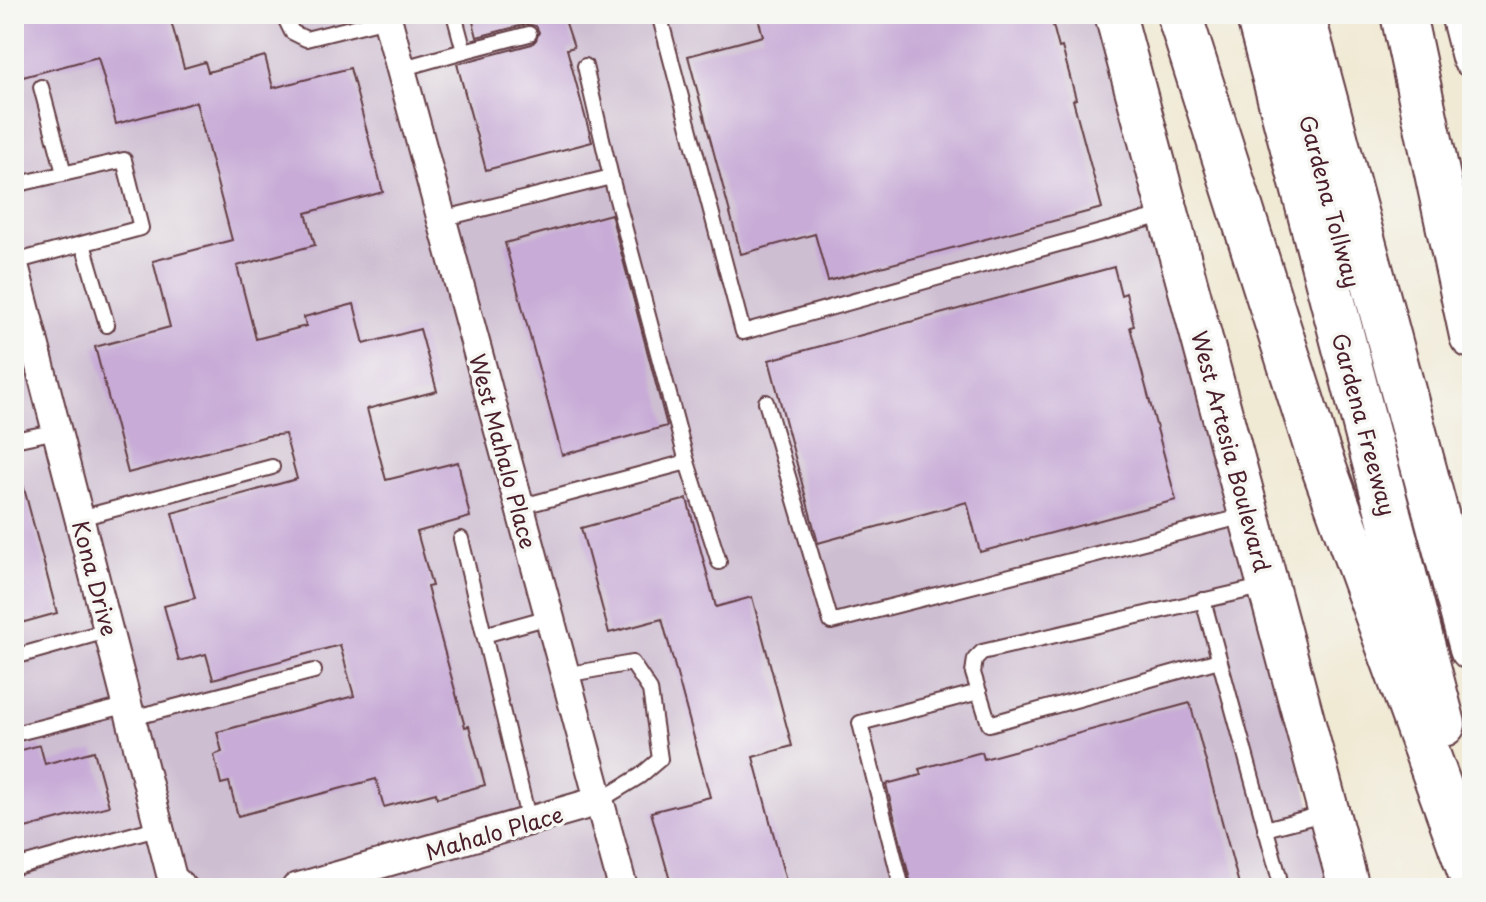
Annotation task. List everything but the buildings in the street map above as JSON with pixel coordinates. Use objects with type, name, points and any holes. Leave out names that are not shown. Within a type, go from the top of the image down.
[{"type":"highway","points":[[1179,14],[1316,446],[1472,877]]},
{"type":"highway","name":"Gardena Tollway","points":[[1302,14],[1472,648]]},
{"type":"highway","points":[[1325,14],[1472,562]]},
{"type":"highway","points":[[1403,14],[1472,336]]},
{"type":"highway","name":"Gardena Tollway","points":[[1263,33],[1305,102],[1472,731]]},
{"type":"highway","name":"Gardena Freeway","points":[[1263,33],[1472,833]]},
{"type":"main road","name":"West Artesia Boulevard","points":[[1115,14],[1349,888]]},
{"type":"main road","points":[[1461,14],[1472,57]]},
{"type":"street","name":"West Mahalo Place","points":[[386,16],[623,888]]},
{"type":"street","name":"Kona Drive","points":[[15,270],[172,878],[183,888]]},
{"type":"street","name":"Mahalo Place","points":[[296,888],[599,801]]},
{"type":"lane","points":[[283,14],[292,32],[306,39],[386,16]]},
{"type":"lane","points":[[454,14],[464,51]]},
{"type":"lane","points":[[659,14],[743,332],[1168,213]]},
{"type":"lane","points":[[400,69],[529,34]]},
{"type":"lane","points":[[585,66],[611,177],[687,462],[719,562]]},
{"type":"lane","points":[[41,87],[64,173]]},
{"type":"lane","points":[[14,185],[124,160],[141,228],[83,244],[15,270]]},
{"type":"lane","points":[[441,219],[611,177]]},
{"type":"lane","points":[[83,244],[107,325]]},
{"type":"lane","points":[[766,402],[831,622],[1249,515]]},
{"type":"lane","points":[[14,440],[57,431]]},
{"type":"lane","points":[[519,507],[687,462]]},
{"type":"lane","points":[[80,518],[272,467]]},
{"type":"lane","points":[[461,539],[529,822]]},
{"type":"lane","points":[[1219,660],[989,724],[973,673],[975,659],[982,652],[1268,585]]},
{"type":"lane","points":[[1203,600],[1279,877]]},
{"type":"lane","points":[[484,635],[549,617]]},
{"type":"lane","points":[[14,657],[110,630]]},
{"type":"lane","points":[[565,675],[632,663],[650,690],[660,759],[640,776],[599,801]]},
{"type":"lane","points":[[14,734],[131,712],[314,671]]},
{"type":"lane","points":[[902,888],[860,723],[979,692]]},
{"type":"lane","points":[[1265,829],[1329,813]]},
{"type":"lane","points":[[14,865],[160,827]]},
{"type":"shaded area","points":[[14,14],[1101,14],[1333,888],[14,888]]}]
